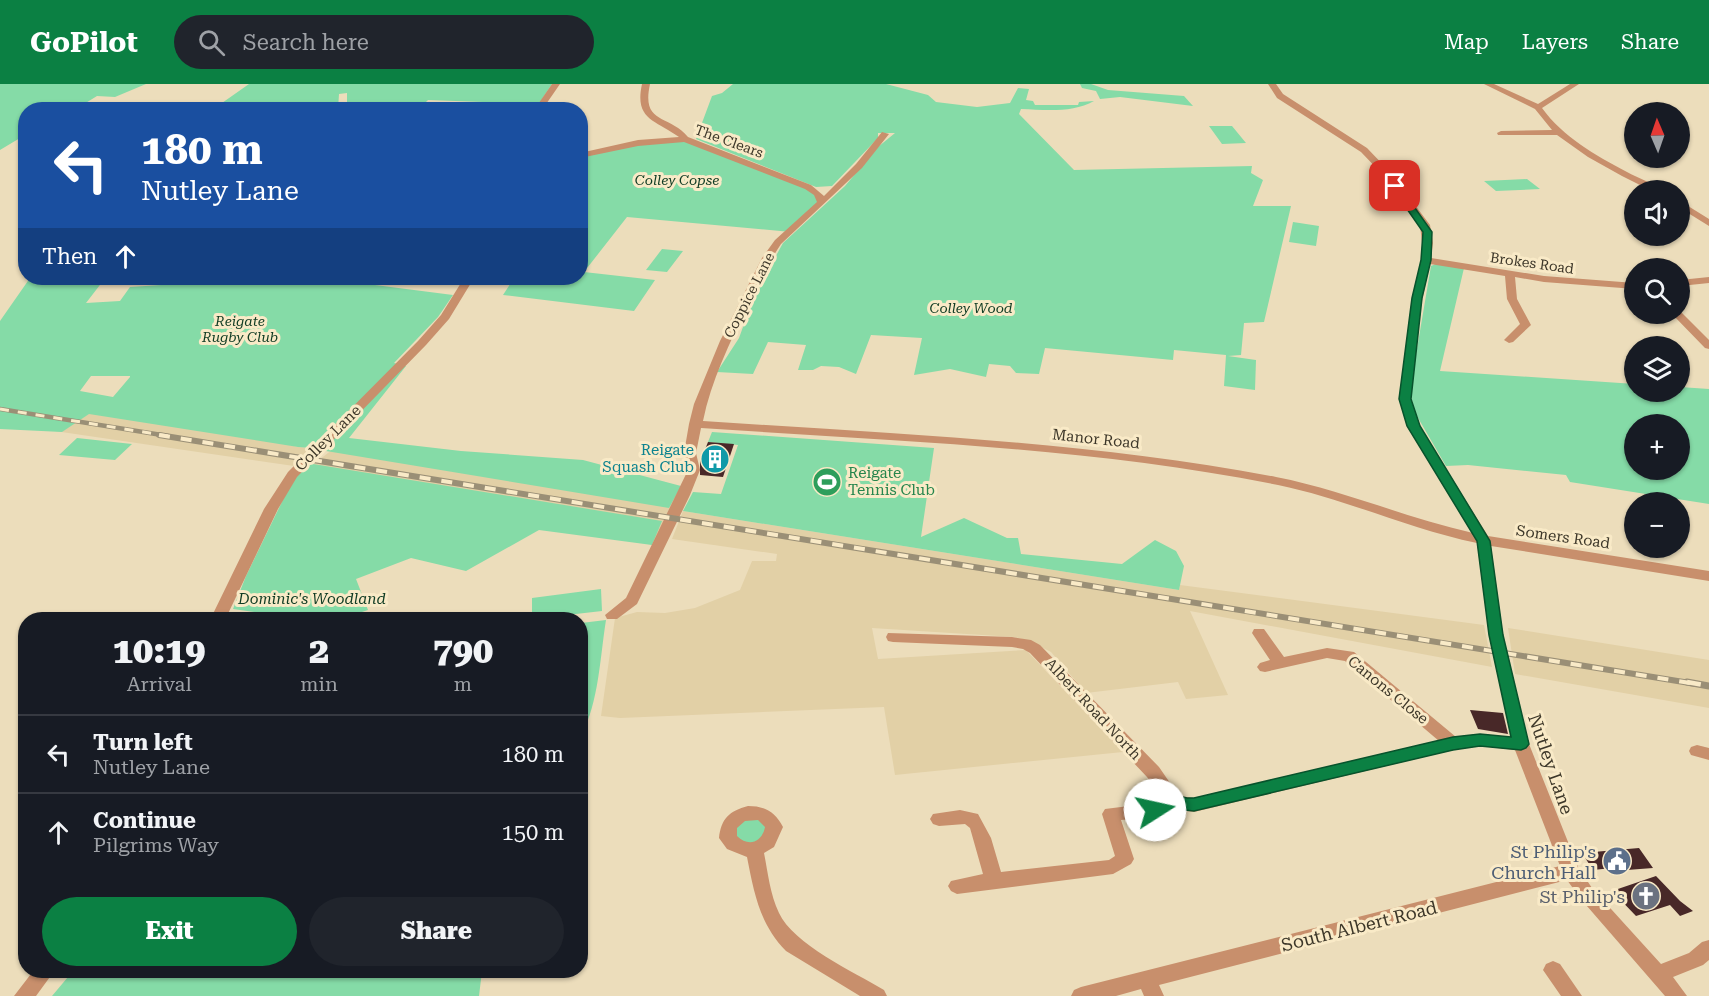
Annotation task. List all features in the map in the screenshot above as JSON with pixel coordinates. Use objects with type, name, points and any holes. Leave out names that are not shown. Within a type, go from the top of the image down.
[{"type":"street","points":[[544,102],[556,84]]},
{"type":"street","points":[[646,84],[642,104],[645,112],[681,134],[685,139]]},
{"type":"street","points":[[1272,84],[1285,99],[1364,150],[1387,174],[1425,225],[1426,260],[1417,298],[1405,399],[1413,426],[1484,541]]},
{"type":"street","points":[[1488,84],[1538,107],[1542,115],[1561,132],[1598,159],[1637,180]]},
{"type":"street","points":[[1538,107],[1575,84]]},
{"type":"street","points":[[1501,133],[1561,132]]},
{"type":"street","name":"Coppice Lane","points":[[612,615],[632,601],[684,495],[694,470],[690,453],[700,404],[725,341],[768,257],[778,242],[859,166],[885,134]]},
{"type":"street","name":"The Clears","points":[[588,154],[627,145],[685,139],[808,187],[818,194],[822,203]]},
{"type":"street","points":[[1690,211],[1709,223]]},
{"type":"street","name":"Brokes Road","points":[[1426,260],[1577,283],[1624,285]]},
{"type":"street","points":[[1509,340],[1526,325],[1512,299],[1510,274]]},
{"type":"street","points":[[1690,282],[1709,280]]},
{"type":"street","name":"Colley Lane","points":[[221,612],[271,509],[292,475],[445,317],[465,285]]},
{"type":"street","points":[[1687,324],[1709,346]]},
{"type":"street","name":"Manor Road","points":[[695,424],[1080,453],[1206,469],[1299,485],[1391,516],[1484,541]]},
{"type":"street","name":"Somers Road","points":[[1484,541],[1709,576]]},
{"type":"street","name":"Nutley Lane","points":[[1484,541],[1496,635],[1521,744],[1571,872],[1586,893],[1677,996]]},
{"type":"street","name":"Canons Close","points":[[1259,633],[1273,665],[1327,653],[1349,656],[1453,744]]},
{"type":"street","name":"Albert Road North","points":[[893,637],[1012,642],[1026,644],[1035,649],[1153,772],[1174,802]]},
{"type":"street","points":[[957,886],[1113,867],[1121,864],[1125,859],[1111,814],[1155,810],[1174,802],[1194,804],[1453,744],[1480,740],[1521,744]]},
{"type":"street","points":[[939,819],[967,817],[974,820],[979,829],[994,880]]},
{"type":"street","points":[[755,850],[768,913],[781,936],[792,945],[877,996]]},
{"type":"street","name":"South Albert Road","points":[[1081,996],[1150,988],[1571,872]]},
{"type":"street","points":[[1657,975],[1696,959],[1709,948]]},
{"type":"street","points":[[1553,970],[1572,996]]},
{"type":"street","points":[[24,996],[39,978]]},
{"type":"shaded area","points":[[0,378],[298,447],[311,448],[294,466],[0,423]]},
{"type":"shaded area","points":[[337,446],[680,488],[652,545],[306,470]]},
{"type":"shaded area","points":[[683,511],[1179,590],[1180,585],[1484,625],[1492,667],[1190,611],[1228,695],[1186,699],[1178,682],[1086,693],[1051,652],[1027,640],[1014,637],[872,628],[878,659],[1026,650],[1123,752],[895,775],[884,707],[620,718],[601,716],[615,618],[637,612],[665,613],[695,608],[740,590],[752,561],[776,561],[777,554],[672,539]]},
{"type":"shaded area","points":[[1508,628],[1709,660],[1709,708],[1515,674]]},
{"type":"green space","points":[[0,84],[146,84],[115,97],[97,96],[87,102],[18,102],[18,139],[0,150]]},
{"type":"green space","points":[[249,84],[552,84],[540,102],[428,100],[426,102],[347,102],[347,93],[339,94],[338,102],[223,102]]},
{"type":"green space","name":"Colley Wood","points":[[733,84],[886,84],[928,95],[936,102],[977,107],[1010,103],[1018,88],[1029,89],[1026,100],[1033,101],[1035,105],[1078,105],[1079,102],[1094,101],[1068,109],[1021,109],[1019,114],[1074,170],[1252,166],[1251,173],[1263,180],[1253,206],[1291,206],[1264,322],[1244,323],[1241,355],[1228,356],[1256,360],[1255,390],[1224,386],[1226,355],[1174,350],[1173,360],[1045,348],[1039,374],[1016,373],[1010,366],[989,364],[986,377],[950,369],[914,375],[922,338],[871,335],[856,374],[839,367],[821,366],[813,370],[798,370],[806,345],[768,342],[753,374],[717,372],[739,338],[755,294],[783,243],[845,186],[878,147],[895,133],[878,133],[878,138],[832,186],[816,187],[696,139],[712,96],[722,93]]},
{"type":"green space","points":[[1080,84],[1091,84],[1108,90],[1184,96],[1193,106],[1120,97],[1100,99],[1096,91],[1082,88]]},
{"type":"green space","points":[[1209,126],[1232,126],[1246,143],[1222,144]]},
{"type":"green space","name":"Colley Copse","points":[[685,139],[808,187],[822,203],[791,232],[627,217],[588,267],[588,154],[615,147]]},
{"type":"green space","points":[[1527,179],[1540,189],[1496,191],[1484,181]]},
{"type":"green space","points":[[1293,222],[1319,226],[1316,246],[1289,242]]},
{"type":"green space","points":[[662,249],[683,251],[667,272],[646,270]]},
{"type":"green space","points":[[1436,264],[1464,268],[1440,371],[1624,383],[1624,402],[1690,402],[1690,388],[1709,389],[1709,504],[1690,501],[1690,492],[1633,492],[1570,482],[1566,475],[1468,465],[1446,466],[1414,411],[1410,390],[1431,266]]},
{"type":"green space","name":"Colley Copse","points":[[588,272],[655,280],[634,311],[503,295],[509,285],[588,285]]},
{"type":"green space","name":"Reigate Rugby Club","points":[[25,285],[100,285],[86,303],[120,301],[130,287],[161,285],[375,285],[453,295],[438,317],[394,363],[406,366],[349,438],[461,451],[583,460],[681,486],[669,508],[320,450],[328,441],[319,440],[311,448],[298,447],[89,414],[62,432],[0,429],[0,321]],"holes":[[[91,376],[130,377],[113,397],[80,391]]]},
{"type":"green space","name":"Reigate Tennis Club","points":[[712,432],[934,448],[921,537],[964,518],[1007,538],[1018,538],[1021,554],[1122,564],[1155,540],[1176,551],[1184,566],[1179,590],[683,511],[693,492],[721,494],[738,445],[708,442]]},
{"type":"green space","points":[[77,438],[132,444],[115,460],[59,455]]},
{"type":"green space","name":"Dominic's Woodland","points":[[307,463],[662,521],[652,545],[539,530],[466,571],[411,558],[356,579],[368,610],[362,612],[255,612],[233,609],[246,576],[295,475]]},
{"type":"green space","points":[[601,589],[602,611],[532,612],[532,598]]},
{"type":"green space","points":[[606,620],[595,694],[588,720],[588,622]]},
{"type":"green space","points":[[756,818],[766,824],[767,835],[753,845],[736,839],[735,828],[743,820]]},
{"type":"green space","points":[[67,978],[481,978],[479,996],[52,996]]},
{"type":"building","name":"Reigate Squash Club","points":[[708,442],[734,444],[723,477],[700,475],[700,462]]},
{"type":"building","points":[[1470,710],[1503,713],[1508,734],[1478,729]]},
{"type":"building","name":"St Philip's Church Hall","points":[[1639,848],[1653,868],[1593,870],[1582,853]]},
{"type":"building","name":"St Philip's","points":[[1656,876],[1693,911],[1680,916],[1670,905],[1636,916],[1612,891]]},
{"type":"railway","points":[[0,409],[168,436]]},
{"type":"railway","points":[[159,435],[1696,684]]},
{"type":"railway","points":[[1687,682],[1709,686]]},
{"type":"place","name":"Reigate Squash Club","points":[[715,459]]},
{"type":"place","name":"Reigate Tennis Club","points":[[827,482]]},
{"type":"place","name":"St Philip's Church Hall","points":[[1617,861]]},
{"type":"place","name":"St Philip's","points":[[1646,896]]},
{"type":"route","points":[[1155,810],[1174,802],[1194,804],[1453,744],[1480,740],[1521,744],[1496,635],[1484,541],[1413,426],[1405,399],[1417,298],[1426,260],[1427,232],[1425,225],[1395,186]]}]
